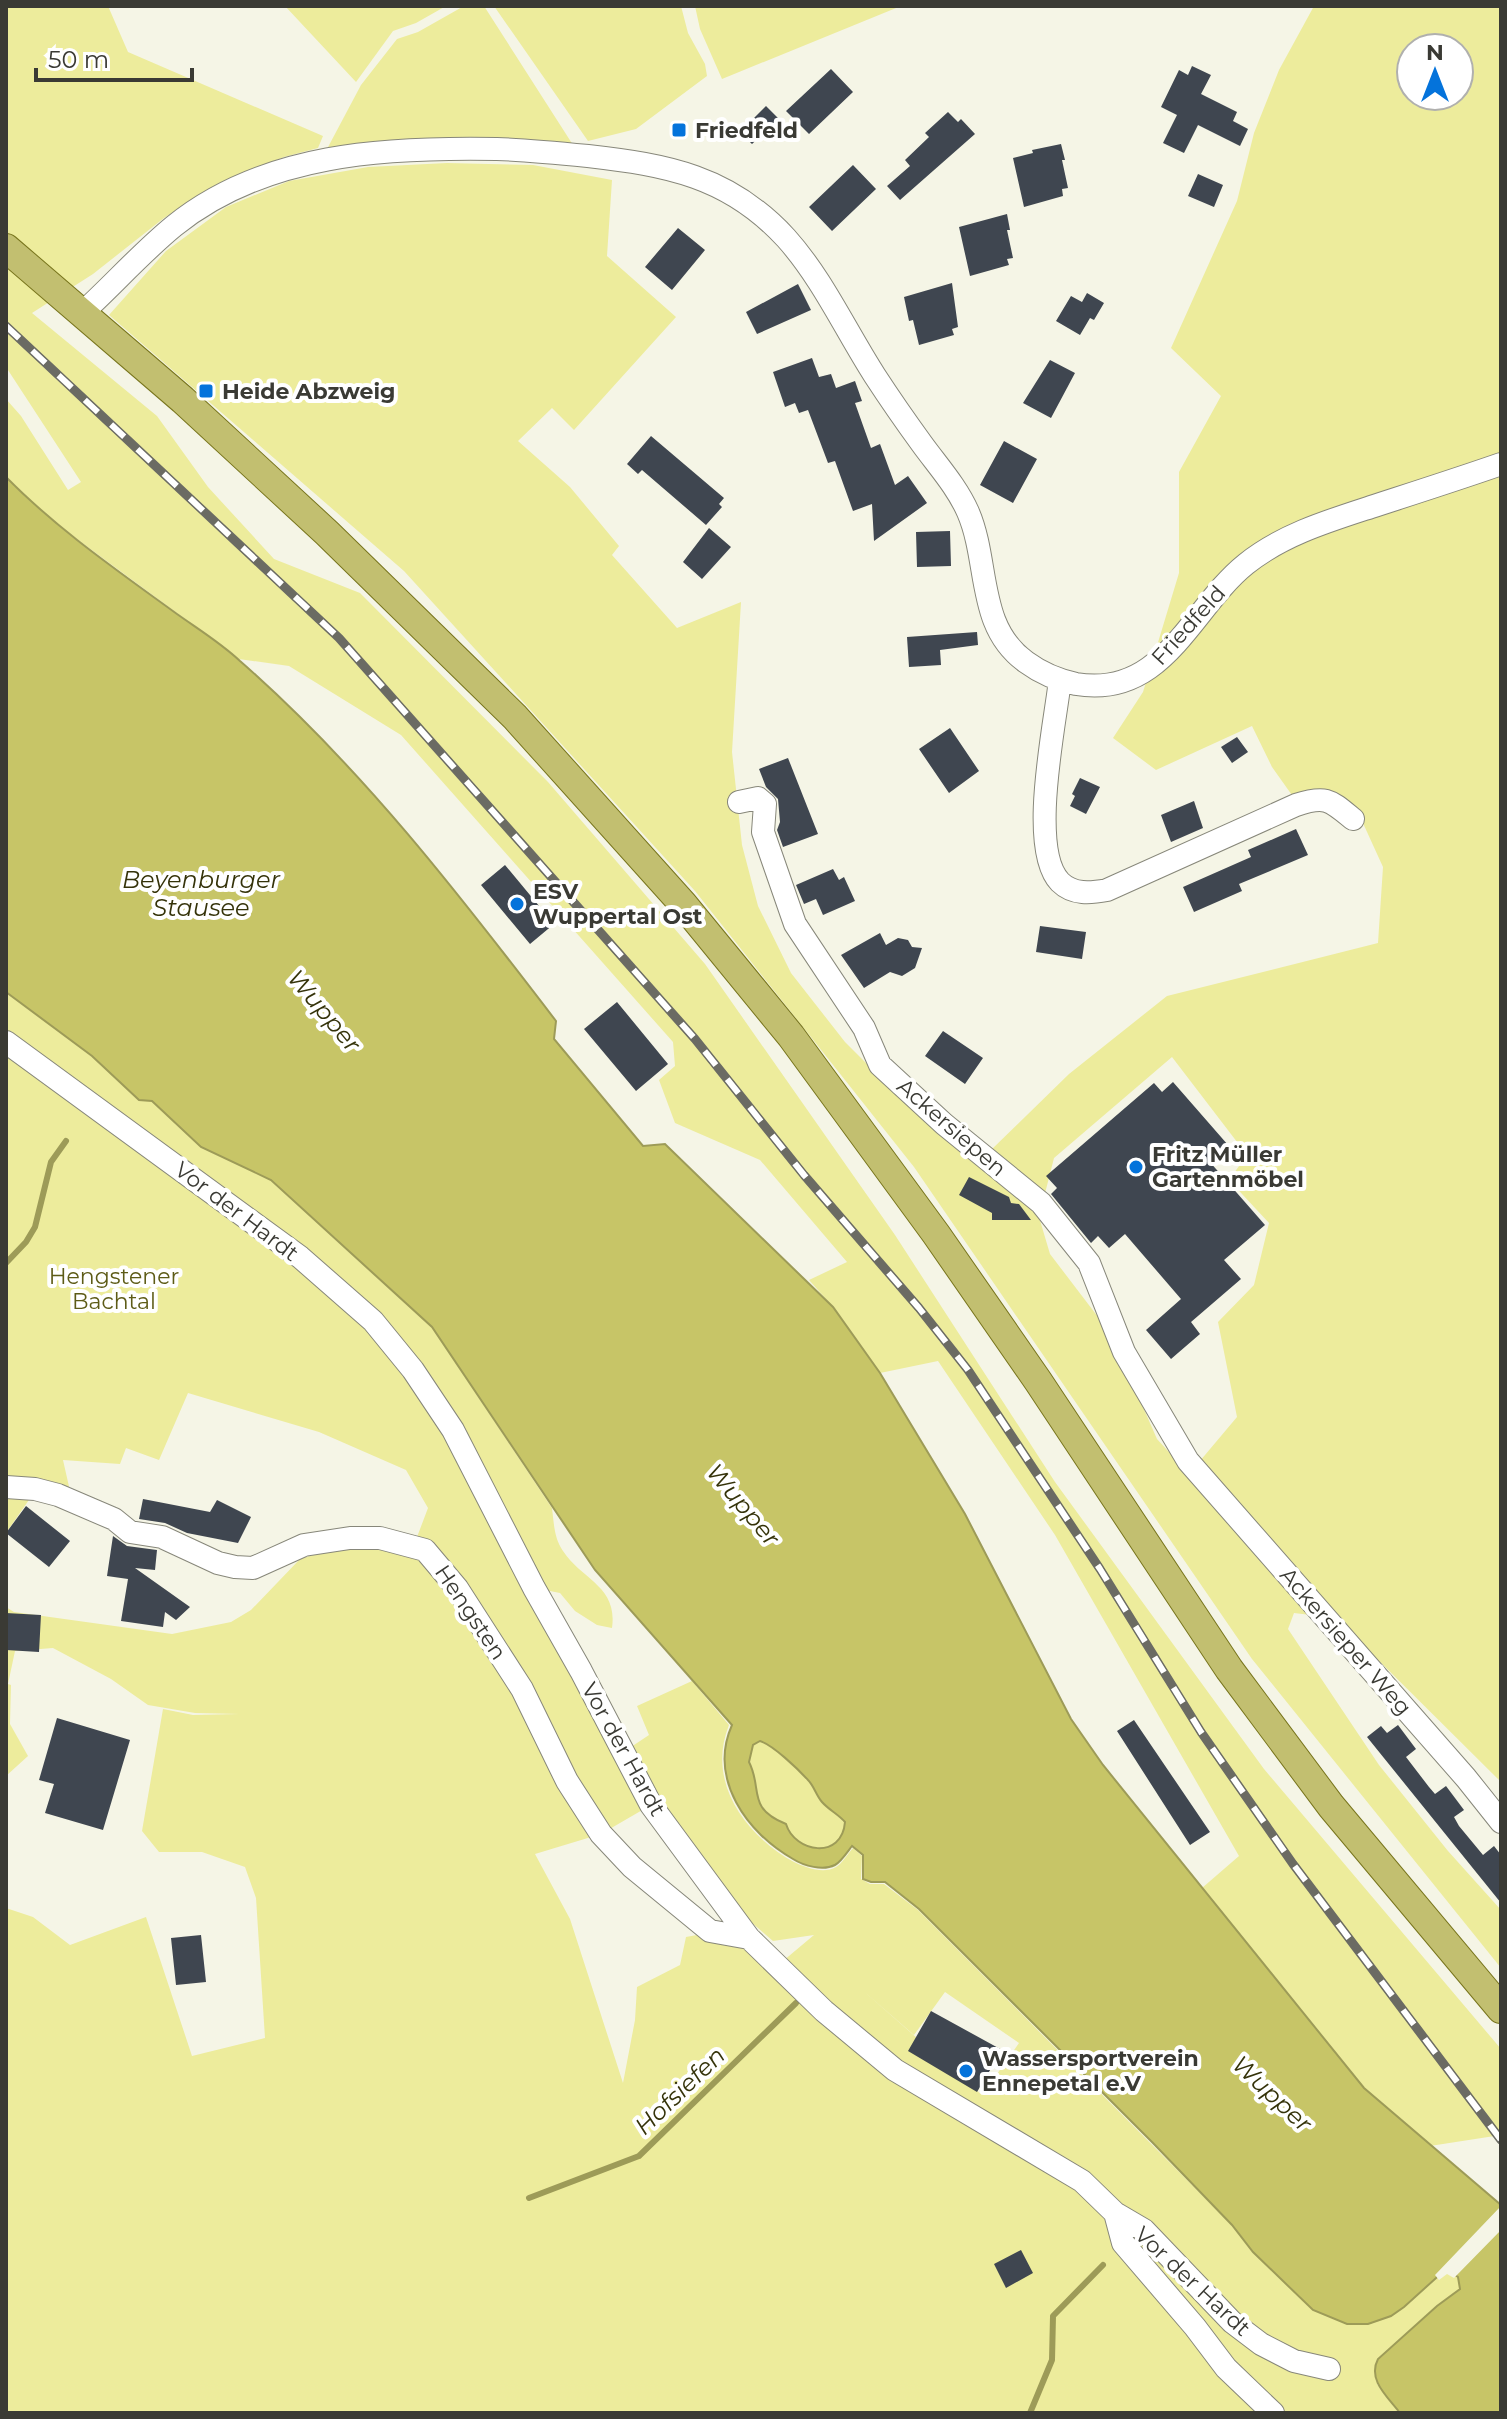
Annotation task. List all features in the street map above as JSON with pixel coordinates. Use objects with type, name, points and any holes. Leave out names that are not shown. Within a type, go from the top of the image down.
[{"type":"main road","points":[[6,248],[183,400],[327,533],[494,696],[624,835],[720,948],[791,1036],[936,1234],[1038,1381],[1229,1669],[1331,1806],[1501,2009]]},
{"type":"street","name":"Friedfeld","points":[[81,314],[173,227],[191,214],[255,179],[315,162],[409,150],[506,149],[640,162],[701,178],[757,211],[801,257],[875,375],[962,500],[975,533],[987,602],[1006,645],[1040,672],[1060,680],[1097,685],[1136,676],[1157,663],[1179,642],[1237,571],[1270,548],[1329,521],[1501,464]]},
{"type":"street","points":[[1060,680],[1043,814],[1045,841],[1053,873],[1069,888],[1078,892],[1107,890],[1315,799],[1330,801],[1353,819]]},
{"type":"street","name":"Ackersiepen","points":[[739,802],[758,798],[765,804],[763,832],[795,924],[864,1028],[880,1065],[944,1124],[1041,1203],[1089,1263],[1124,1352],[1188,1461]]},
{"type":"street","name":"Vor der Hardt","points":[[6,1042],[300,1257],[373,1321],[413,1370],[453,1430],[651,1805],[749,1938],[824,2011],[895,2070],[1082,2181],[1115,2213],[1144,2230],[1232,2322],[1261,2344],[1294,2361],[1329,2369]]},
{"type":"street","name":"Ackersieper Weg","points":[[1188,1461],[1501,1822]]},
{"type":"street","name":"Hengsten","points":[[6,1487],[35,1489],[80,1503],[114,1519],[130,1532],[162,1537],[218,1563],[235,1567],[253,1568],[304,1545],[350,1538],[380,1538],[425,1550],[457,1588],[522,1689],[567,1781],[601,1834],[632,1867],[710,1931],[749,1938]]},
{"type":"street","points":[[1115,2213],[1123,2243],[1226,2368],[1273,2413]]},
{"type":"green space","points":[[6,6],[108,6],[128,52],[323,136],[318,148],[284,157],[216,185],[164,218],[93,274],[32,313],[157,416],[208,487],[274,559],[360,593],[548,782],[705,964],[895,1235],[1055,1482],[1264,1769],[1501,2049],[1501,2135],[1430,2146],[1364,2088],[1202,1888],[1239,1856],[1055,1535],[938,1361],[880,1373],[833,1307],[809,1280],[847,1262],[760,1160],[675,1123],[659,1080],[675,1066],[673,1042],[401,735],[289,666],[239,659],[39,511],[6,477],[6,399],[21,416],[68,490],[81,482],[6,367]]},
{"type":"green space","points":[[285,6],[446,6],[416,23],[393,31],[356,82]]},
{"type":"green space","points":[[464,6],[484,6],[573,145],[327,149],[361,85],[397,39],[418,32]]},
{"type":"green space","points":[[494,6],[681,6],[688,33],[705,64],[707,76],[636,129],[588,141]]},
{"type":"green space","points":[[695,6],[901,6],[722,79],[700,29]]},
{"type":"green space","points":[[1314,6],[1501,6],[1501,1782],[1358,1640],[1319,1616],[1294,1613],[1288,1629],[1379,1765],[1448,1851],[1501,1910],[1501,1968],[1252,1659],[914,1167],[695,891],[404,571],[109,315],[166,251],[226,207],[289,181],[368,167],[447,163],[533,165],[612,180],[607,256],[676,317],[574,430],[552,408],[518,441],[570,487],[619,546],[612,555],[677,628],[741,602],[732,752],[742,845],[758,906],[791,973],[845,1042],[879,1076],[990,1151],[1069,1074],[1167,996],[1378,943],[1383,867],[1357,810],[1294,798],[1272,767],[1252,726],[1156,770],[1113,738],[1143,692],[1179,573],[1179,472],[1221,396],[1171,348],[1237,201],[1254,133],[1279,70]],"holes":[[[1172,1057],[1247,1155],[1229,1180],[1269,1223],[1254,1285],[1218,1322],[1237,1417],[1189,1474],[1157,1439],[1111,1334],[1050,1254],[1039,1217],[1054,1158]]]},
{"type":"green space","name":"Hengstener Bachtal","points":[[6,992],[92,1056],[139,1100],[152,1101],[201,1147],[271,1180],[432,1327],[552,1508],[556,1536],[563,1551],[610,1602],[612,1628],[597,1625],[575,1611],[560,1593],[535,1588],[651,1805],[601,1834],[535,1854],[570,1919],[623,2083],[635,2020],[637,1987],[680,1965],[686,1937],[719,1931],[777,1966],[814,1935],[773,1941],[742,1914],[659,1798],[631,1747],[649,1735],[637,1706],[692,1681],[729,1725],[723,1746],[727,1786],[734,1805],[760,1837],[794,1862],[821,1870],[838,1866],[853,1848],[862,1856],[861,1879],[870,1884],[884,1884],[918,1910],[1232,2225],[1253,2252],[1368,2324],[1446,2269],[1459,2277],[1461,2289],[1437,2306],[1378,2359],[1377,2384],[1400,2413],[6,2413],[6,1908],[33,1917],[70,1945],[146,1917],[192,2056],[265,2038],[256,1898],[245,1867],[202,1852],[159,1852],[142,1831],[163,1709],[193,1715],[239,1714],[195,1713],[148,1705],[111,1679],[53,1648],[15,1651],[8,1684],[11,1685],[10,1724],[28,1756],[6,1776],[6,1607],[14,1612],[172,1634],[231,1622],[251,1610],[300,1559],[338,1547],[414,1545],[428,1508],[406,1470],[319,1432],[188,1393],[159,1460],[126,1448],[120,1464],[63,1460],[70,1491],[31,1497],[6,1533]],"holes":[[[860,1988],[914,2035],[945,1992],[1019,2043],[982,2095]]]},
{"type":"green space","points":[[760,1741],[798,1770],[822,1802],[845,1823],[842,1835],[835,1842],[827,1847],[808,1846],[791,1834],[786,1824],[765,1811],[760,1804],[749,1762],[753,1745]]},
{"type":"water","name":"Beyenburger Stausee","points":[[6,477],[88,549],[233,654],[327,744],[407,833],[483,926],[556,1021],[554,1039],[643,1146],[665,1144],[833,1307],[880,1373],[965,1514],[1071,1719],[1103,1765],[1364,2088],[1501,2205],[1501,2413],[1400,2413],[1377,2381],[1375,2367],[1378,2359],[1460,2289],[1458,2277],[1446,2269],[1404,2307],[1391,2316],[1368,2324],[1347,2324],[1313,2310],[1253,2252],[1232,2225],[1152,2142],[919,1909],[885,1882],[863,1879],[863,1855],[852,1846],[835,1865],[814,1867],[793,1859],[761,1835],[736,1802],[729,1784],[725,1765],[726,1745],[732,1725],[595,1570],[432,1327],[271,1180],[201,1147],[152,1101],[139,1100],[92,1056],[6,992]],"holes":[[[760,1741],[798,1770],[822,1802],[845,1822],[836,1842],[827,1847],[808,1846],[791,1834],[786,1824],[765,1811],[760,1804],[749,1762],[753,1745]]]},
{"type":"pier","points":[[1501,2206],[1501,2230],[1454,2278],[1447,2274],[1439,2280],[1435,2275]]},
{"type":"building","points":[[1192,66],[1211,75],[1201,94],[1237,112],[1233,121],[1248,129],[1240,146],[1198,125],[1184,153],[1163,143],[1177,115],[1161,107],[1179,70],[1188,75]]},
{"type":"building","points":[[831,69],[853,92],[809,134],[786,111]]},
{"type":"building","points":[[766,106],[779,119],[752,144],[740,132]]},
{"type":"building","points":[[948,112],[958,122],[961,119],[975,134],[900,200],[887,186],[910,166],[905,160],[929,137],[925,133]]},
{"type":"building","points":[[1061,144],[1068,188],[1062,189],[1063,196],[1024,207],[1013,158]]},
{"type":"building","points":[[853,165],[876,189],[832,231],[809,207]]},
{"type":"building","points":[[1198,174],[1223,185],[1214,207],[1188,196]]},
{"type":"building","points":[[1007,214],[1013,258],[1007,259],[1009,265],[970,276],[959,227]]},
{"type":"building","points":[[678,228],[705,250],[672,290],[645,267]]},
{"type":"building","points":[[952,283],[958,327],[952,329],[954,335],[919,345],[904,297]]},
{"type":"building","points":[[798,284],[811,310],[757,334],[746,312]]},
{"type":"building","points":[[1087,293],[1104,303],[1080,335],[1056,321],[1071,296],[1082,302]]},
{"type":"building","points":[[812,358],[819,377],[831,374],[836,388],[855,381],[862,401],[855,403],[871,448],[880,444],[895,485],[908,476],[927,503],[874,541],[872,504],[853,511],[835,461],[828,463],[808,410],[799,413],[795,403],[785,407],[773,372]]},
{"type":"building","points":[[1050,360],[1075,373],[1051,418],[1023,403]]},
{"type":"building","points":[[651,436],[724,498],[719,504],[722,507],[706,525],[642,470],[638,474],[627,464]]},
{"type":"building","points":[[1004,441],[1037,459],[1013,503],[980,485]]},
{"type":"building","points":[[709,528],[731,547],[702,579],[683,562]]},
{"type":"building","points":[[950,531],[951,566],[917,567],[916,532]]},
{"type":"building","points":[[977,632],[978,645],[940,650],[941,665],[909,667],[907,637]]},
{"type":"building","points":[[950,728],[979,771],[949,793],[919,749]]},
{"type":"building","points":[[1237,737],[1248,752],[1232,763],[1221,747]]},
{"type":"building","points":[[788,758],[818,834],[783,847],[777,830],[780,822],[778,799],[766,787],[759,769]]},
{"type":"building","points":[[1080,778],[1100,787],[1086,814],[1070,806]]},
{"type":"building","points":[[1194,801],[1203,828],[1171,842],[1161,815]]},
{"type":"building","points":[[1296,829],[1308,855],[1239,884],[1242,891],[1194,912],[1183,887],[1251,857],[1248,850]]},
{"type":"building","name":"ESV Wuppertal Ost","points":[[505,865],[554,924],[530,944],[481,885]]},
{"type":"building","points":[[833,869],[839,880],[844,877],[855,901],[823,915],[816,899],[804,904],[796,885]]},
{"type":"building","points":[[1040,926],[1086,932],[1082,959],[1036,952]]},
{"type":"building","points":[[880,933],[886,945],[898,938],[908,940],[912,947],[922,948],[915,968],[902,976],[890,972],[864,988],[841,955]]},
{"type":"building","points":[[617,1002],[668,1064],[636,1091],[584,1029]]},
{"type":"building","points":[[943,1031],[983,1058],[965,1084],[925,1056]]},
{"type":"building","points":[[1173,1082],[1228,1145],[1209,1161],[1265,1225],[1224,1260],[1241,1279],[1191,1322],[1200,1334],[1171,1359],[1146,1330],[1181,1299],[1125,1234],[1109,1248],[1098,1236],[1091,1243],[1051,1194],[1057,1188],[1046,1176],[1154,1083],[1162,1092]]},
{"type":"building","points":[[969,1177],[1009,1197],[1011,1203],[1019,1204],[1031,1220],[992,1220],[992,1213],[959,1195]]},
{"type":"building","points":[[143,1499],[210,1512],[217,1500],[251,1517],[238,1543],[139,1519]]},
{"type":"building","points":[[26,1506],[70,1541],[49,1567],[6,1533]]},
{"type":"building","points":[[113,1536],[127,1546],[157,1550],[155,1570],[135,1568],[190,1607],[176,1620],[165,1612],[163,1627],[121,1621],[128,1579],[107,1576]]},
{"type":"building","points":[[6,1613],[41,1615],[39,1652],[6,1650]]},
{"type":"building","points":[[57,1718],[130,1740],[103,1830],[45,1813],[54,1784],[39,1780]]},
{"type":"building","points":[[1134,1720],[1210,1832],[1190,1845],[1117,1731]]},
{"type":"building","points":[[1398,1725],[1416,1749],[1406,1757],[1429,1787],[1435,1794],[1446,1786],[1464,1810],[1454,1817],[1459,1826],[1483,1855],[1494,1846],[1501,1855],[1501,1903],[1367,1737],[1381,1726],[1387,1733]]},
{"type":"building","points":[[201,1935],[206,1982],[176,1985],[171,1938]]},
{"type":"building","name":"Wassersportverein Ennepetal e.V","points":[[931,2011],[1002,2050],[977,2092],[908,2051]]},
{"type":"building","points":[[1021,2250],[1033,2273],[1006,2288],[994,2264]]},
{"type":"waterway","points":[[6,1263],[26,1242],[35,1227],[51,1162],[66,1141]]},
{"type":"waterway","name":"Hofsiefen","points":[[529,2198],[639,2156],[796,2003]]},
{"type":"waterway","points":[[1030,2413],[1052,2360],[1053,2316],[1103,2265]]},
{"type":"railway","points":[[6,326],[339,638],[695,1039],[804,1175],[919,1308],[968,1370],[1100,1569],[1201,1732],[1293,1864],[1501,2140]]},
{"type":"place","name":"Friedfeld","points":[[679,130]]},
{"type":"place","name":"Heide Abzweig","points":[[206,391]]},
{"type":"place","name":"ESV Wuppertal Ost","points":[[517,904]]},
{"type":"place","name":"Fritz Müller Gartenmöbel","points":[[1136,1167]]},
{"type":"place","name":"Wassersportverein Ennepetal e.V","points":[[966,2071]]},
{"type":"water label","name":"Wupper","points":[[324,1011]]},
{"type":"water label","name":"Wupper","points":[[743,1505]]},
{"type":"water label","name":"Wupper","points":[[1272,2094]]}]
